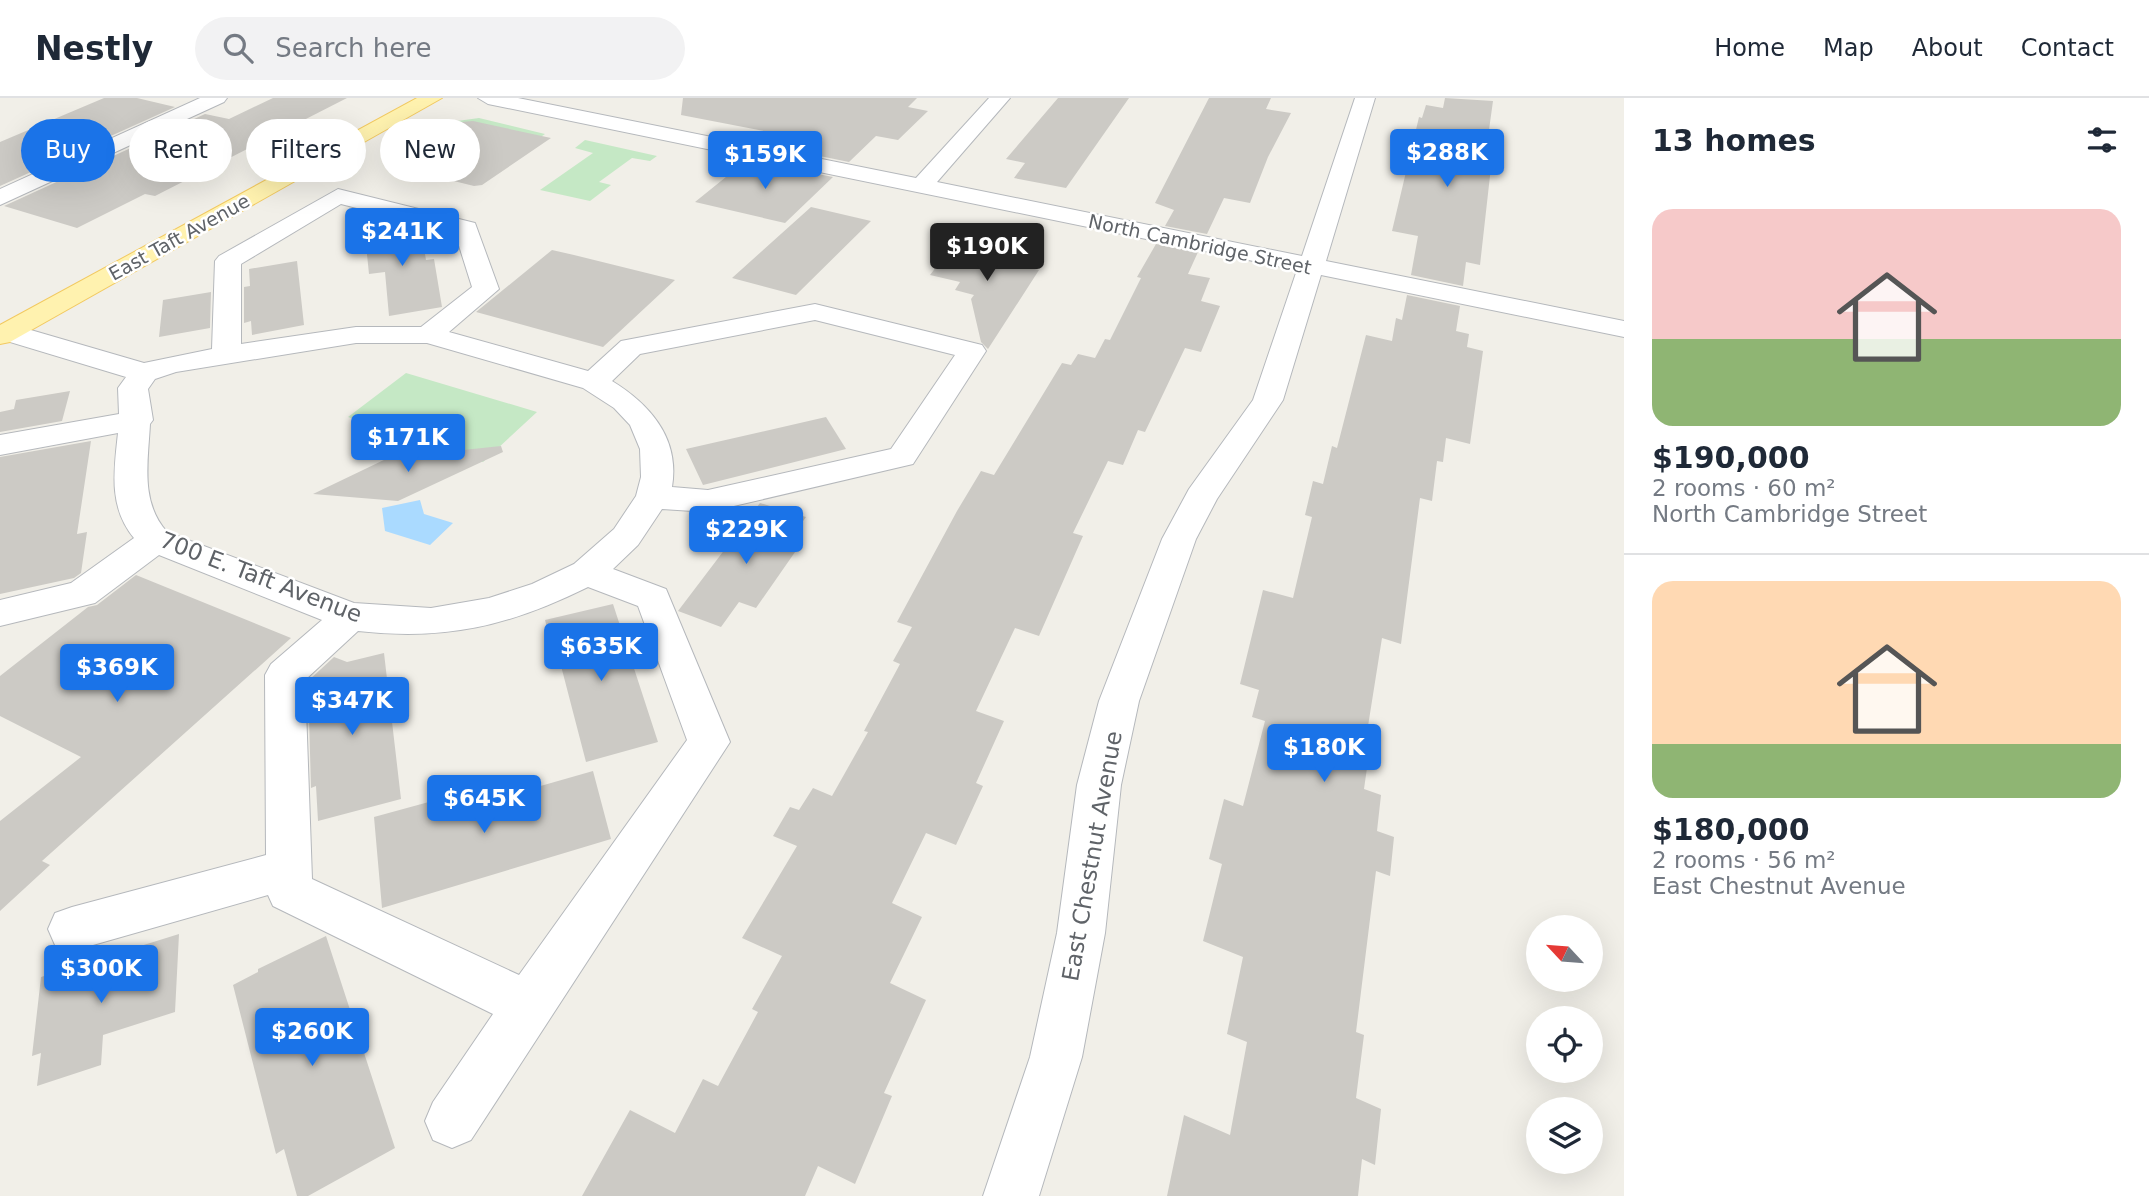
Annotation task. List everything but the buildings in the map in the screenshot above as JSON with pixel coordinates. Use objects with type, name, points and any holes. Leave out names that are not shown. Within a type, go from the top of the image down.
[{"type":"main road","name":"East Taft Avenue","points":[[4,334],[432,98]]},
{"type":"street","points":[[0,198],[217,98]]},
{"type":"street","name":"North Cambridge Street","points":[[488,98],[1624,329]]},
{"type":"street","points":[[921,187],[1000,98]]},
{"type":"street","name":"East Chestnut Avenue","points":[[1011,1196],[1056,1057],[1082,933],[1099,785],[1119,701],[1179,539],[1201,497],[1268,400],[1364,98]]},
{"type":"street","points":[[226,357],[228,261],[338,196],[466,228],[486,289],[428,335]]},
{"type":"street","points":[[593,382],[631,347],[815,312],[972,351],[902,457],[708,501],[653,497]]},
{"type":"street","points":[[4,334],[145,373]]},
{"type":"street","name":"700 E. Taft Avenue","points":[[356,335],[428,335],[593,382],[625,402],[644,422],[656,449],[657,477],[653,497],[626,537],[587,573],[545,593],[492,611],[431,622],[350,615],[155,540],[139,521],[131,496],[136,419],[133,388],[145,373],[171,364],[226,357],[356,335]]},
{"type":"street","points":[[0,445],[136,419]]},
{"type":"street","points":[[0,613],[82,594],[155,540]]},
{"type":"street","points":[[452,1121],[527,1004],[709,743],[653,598],[587,573]]},
{"type":"street","points":[[350,615],[285,675],[289,891],[527,1004]]},
{"type":"street","points":[[72,929],[289,869]]},
{"type":"green space","points":[[479,118],[545,134],[530,144],[480,128],[480,119],[472,119]]},
{"type":"green space","points":[[585,140],[657,156],[650,161],[632,158],[599,182],[611,185],[590,201],[540,190],[593,153],[575,148]]},
{"type":"green space","points":[[406,373],[537,412],[483,462],[348,417]]},
{"type":"water","points":[[420,500],[424,514],[453,523],[430,545],[385,531],[382,508]]}]
